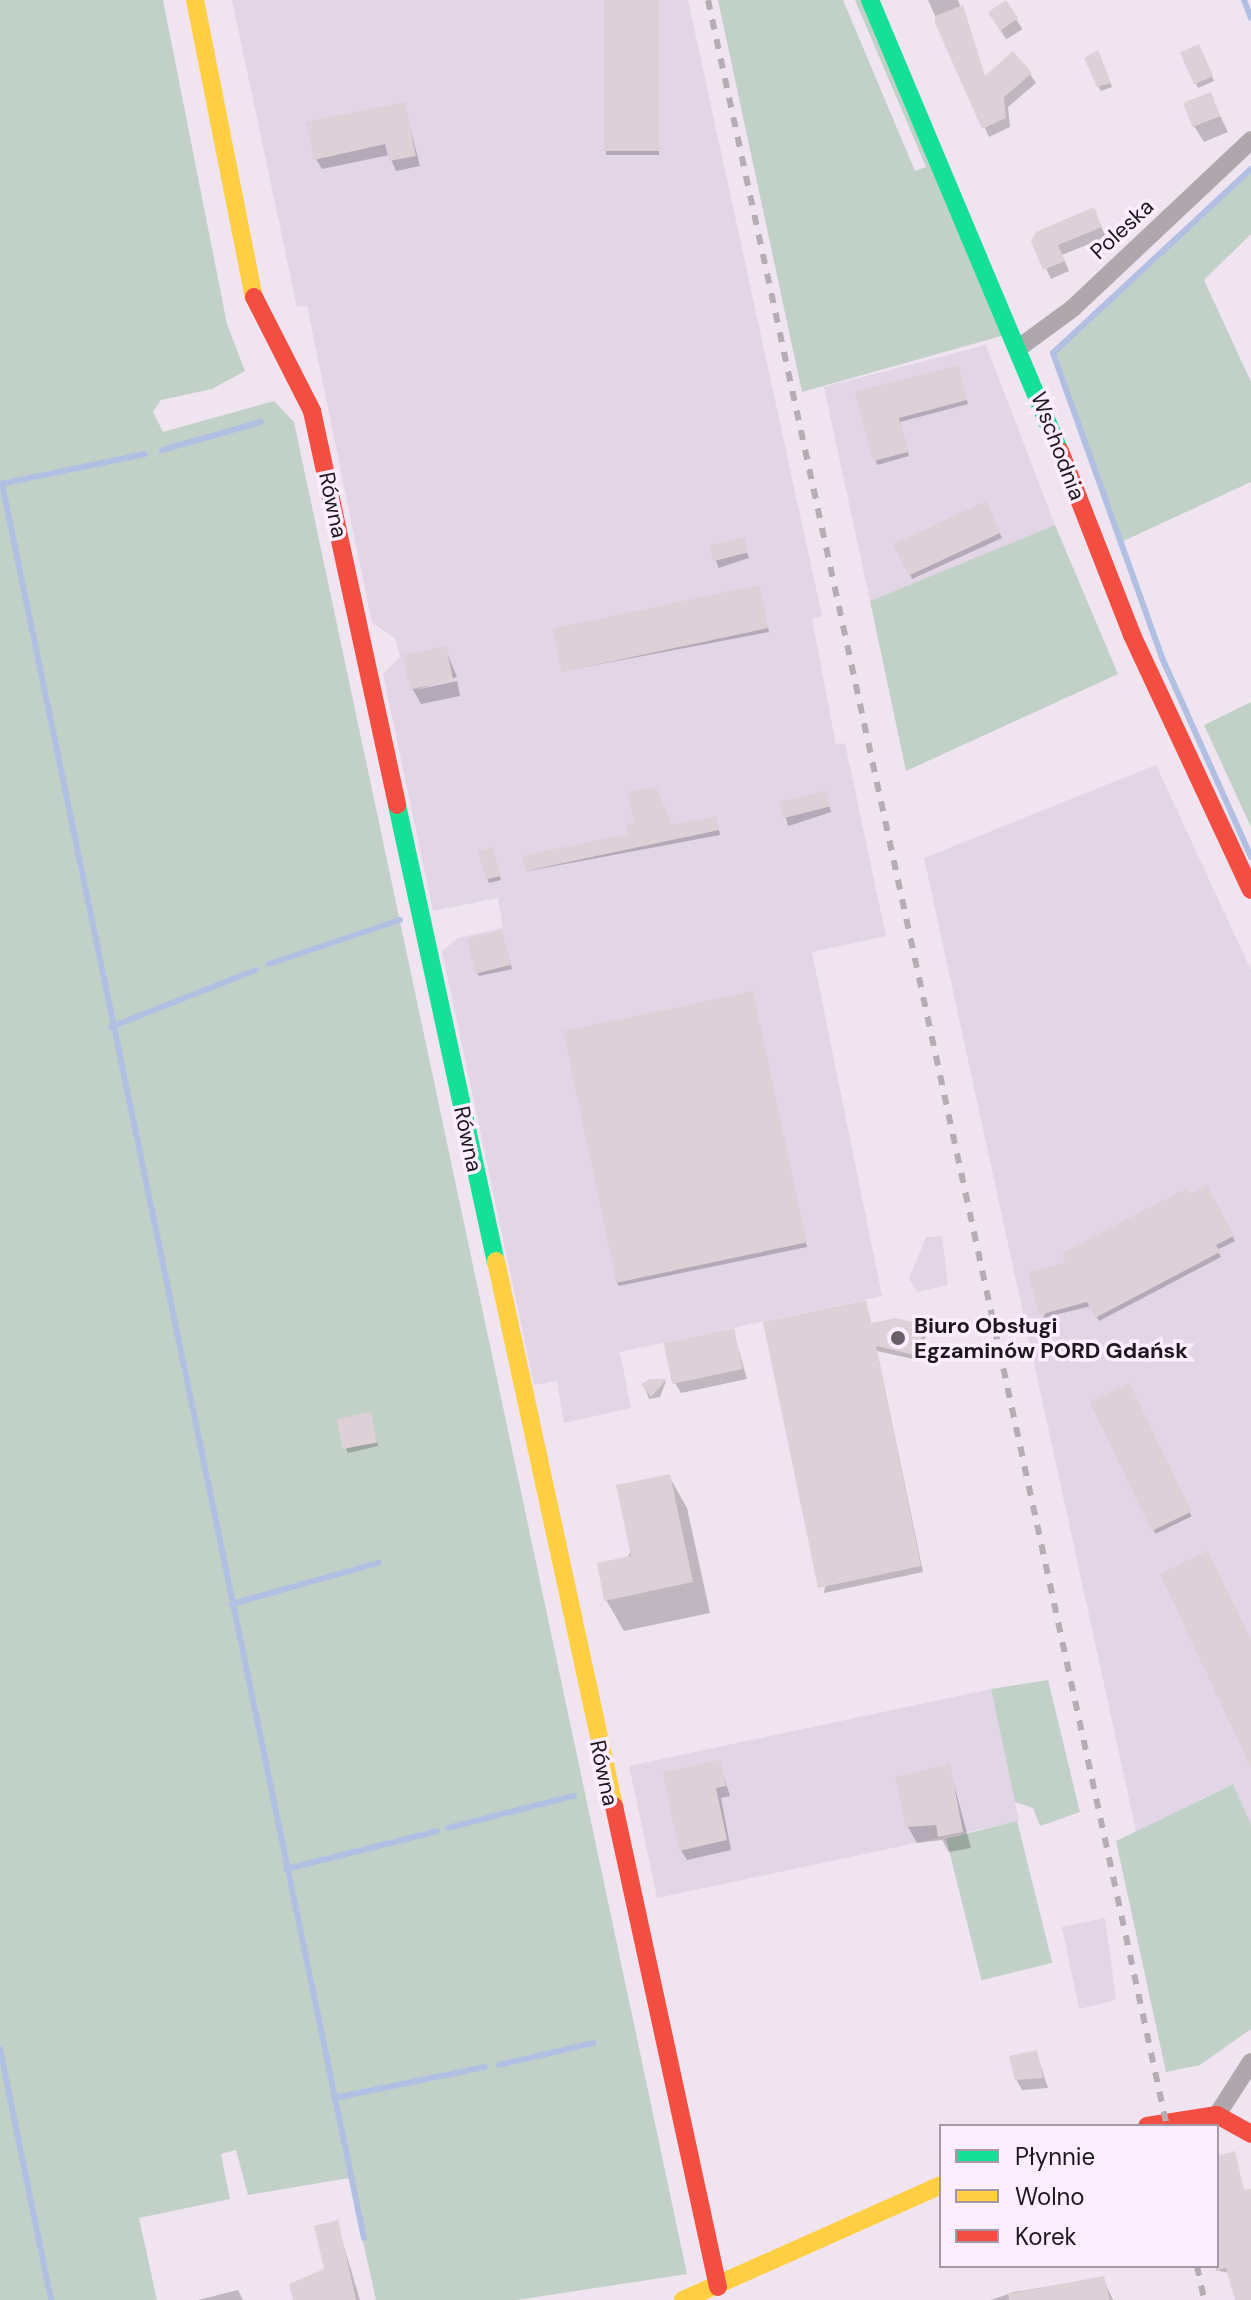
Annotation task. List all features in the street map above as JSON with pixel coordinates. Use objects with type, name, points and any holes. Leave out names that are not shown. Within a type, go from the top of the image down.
[{"type":"street","name":"Równa","points":[[195,0],[255,300],[312,411],[718,2287]]},
{"type":"street","name":"Wschodnia","points":[[870,0],[1020,347],[1132,635],[1251,890]]},
{"type":"street","name":"Poleska","points":[[1020,347],[1073,308],[1251,140]]},
{"type":"street","points":[[1217,2115],[1251,2062]]},
{"type":"street","points":[[1160,2124],[1217,2115],[1251,2134]]},
{"type":"street","points":[[683,2300],[939,2186]]},
{"type":"shaded area","points":[[0,0],[163,0],[227,324],[245,371],[212,389],[161,400],[153,412],[163,432],[274,401],[294,422],[687,2274],[517,2300],[376,2300],[349,2178],[248,2195],[236,2150],[221,2154],[230,2199],[139,2218],[157,2300],[0,2300]]},
{"type":"shaded area","points":[[232,0],[688,0],[822,616],[812,619],[836,745],[845,743],[886,936],[812,952],[882,1296],[620,1352],[631,1408],[564,1423],[557,1381],[534,1385],[442,951],[458,938],[503,928],[498,898],[433,911],[383,674],[400,657],[395,638],[372,623],[307,306],[297,307]]},
{"type":"shaded area","points":[[718,0],[843,0],[915,171],[926,167],[855,0],[862,0],[1005,335],[802,392]]},
{"type":"shaded area","points":[[1251,169],[1251,234],[1204,280],[1251,382],[1251,482],[1119,543],[1053,353]]},
{"type":"shaded area","points":[[986,345],[1055,525],[870,601],[824,387]]},
{"type":"shaded area","points":[[1055,525],[1118,674],[906,771],[870,601]]},
{"type":"shaded area","points":[[1251,702],[1251,827],[1204,725]]},
{"type":"shaded area","points":[[1156,765],[1251,970],[1251,1825],[1232,1784],[1136,1831],[924,858]]},
{"type":"shaded area","points":[[942,1236],[948,1285],[918,1292],[909,1279],[926,1237]]},
{"type":"shaded area","points":[[1048,1680],[1080,1812],[1040,1826],[1033,1808],[1015,1802],[991,1689]]},
{"type":"shaded area","points":[[991,1689],[1019,1821],[657,1898],[629,1766]]},
{"type":"shaded area","points":[[1233,1784],[1251,1825],[1251,2029],[1200,2065],[1166,2072],[1116,1841]]},
{"type":"shaded area","points":[[1017,1821],[1052,1963],[981,1980],[946,1839]]},
{"type":"shaded area","points":[[1105,1918],[1116,2000],[1079,2009],[1062,1927]]},
{"type":"building","points":[[604,0],[659,0],[659,151],[604,151]]},
{"type":"building","points":[[1006,0],[1018,18],[1000,31],[988,12]]},
{"type":"building","points":[[963,5],[985,76],[1013,51],[1032,73],[1004,97],[1006,118],[982,129],[935,23],[935,16]]},
{"type":"building","points":[[1199,44],[1213,76],[1194,85],[1180,53]]},
{"type":"building","points":[[1098,50],[1111,83],[1097,87],[1084,58]]},
{"type":"building","points":[[1211,92],[1220,116],[1192,127],[1183,103]]},
{"type":"building","points":[[405,102],[416,156],[389,161],[385,144],[314,160],[306,122]]},
{"type":"building","points":[[1094,207],[1102,227],[1058,245],[1065,261],[1043,270],[1031,241],[1036,232]]},
{"type":"building","points":[[958,365],[967,400],[899,418],[908,452],[873,461],[855,392]]},
{"type":"building","points":[[986,501],[1001,533],[908,576],[894,544]]},
{"type":"building","points":[[744,537],[748,553],[713,561],[709,546]]},
{"type":"building","points":[[759,585],[768,628],[562,672],[553,629]]},
{"type":"building","points":[[446,646],[453,680],[410,689],[403,655]]},
{"type":"building","points":[[656,787],[672,825],[716,816],[719,830],[526,871],[522,856],[628,834],[626,825],[634,823],[627,792]]},
{"type":"building","points":[[826,791],[830,807],[783,818],[779,803]]},
{"type":"building","points":[[493,847],[500,876],[486,880],[478,851]]},
{"type":"building","points":[[502,930],[511,965],[476,974],[467,939]]},
{"type":"building","points":[[753,991],[806,1242],[617,1283],[563,1031]]},
{"type":"building","points":[[1207,1185],[1234,1236],[1216,1245],[1220,1252],[1095,1318],[1087,1302],[1039,1315],[1028,1272],[1066,1262],[1062,1253],[1187,1188],[1190,1194]]},
{"type":"building","points":[[866,1300],[871,1323],[896,1318],[924,1325],[919,1356],[876,1346],[921,1566],[818,1588],[763,1322]]},
{"type":"building","points":[[734,1328],[743,1369],[672,1384],[664,1343]]},
{"type":"building","points":[[650,1379],[667,1379],[651,1397],[641,1384]]},
{"type":"building","points":[[1129,1383],[1192,1512],[1152,1531],[1089,1402]]},
{"type":"building","points":[[371,1412],[377,1442],[343,1449],[337,1419]]},
{"type":"building","points":[[670,1474],[693,1582],[604,1601],[597,1563],[631,1556],[616,1485]]},
{"type":"building","points":[[1208,1551],[1251,1640],[1251,1768],[1160,1574]]},
{"type":"building","points":[[720,1760],[726,1786],[716,1788],[727,1840],[679,1851],[663,1772]]},
{"type":"building","points":[[950,1764],[963,1832],[938,1837],[936,1825],[906,1827],[895,1777]]},
{"type":"building","points":[[1037,2050],[1043,2078],[1015,2080],[1009,2056]]},
{"type":"building","points":[[1235,2151],[1244,2190],[1251,2189],[1251,2300],[1235,2300],[1226,2268],[1217,2270],[1219,2155]]},
{"type":"building","points":[[338,2220],[356,2300],[293,2300],[289,2284],[324,2269],[314,2226]]},
{"type":"building","points":[[1104,2276],[1110,2300],[1009,2300],[1008,2294]]},
{"type":"waterway","points":[[1244,0],[1251,18]]},
{"type":"waterway","points":[[1251,169],[1053,353],[1163,660],[1251,857]]},
{"type":"waterway","points":[[162,450],[261,422]]},
{"type":"waterway","points":[[0,484],[145,454]]},
{"type":"waterway","points":[[2,484],[364,2238]]},
{"type":"waterway","points":[[269,964],[400,920]]},
{"type":"waterway","points":[[111,1027],[256,970]]},
{"type":"waterway","points":[[231,1604],[378,1563]]},
{"type":"waterway","points":[[448,1828],[574,1796]]},
{"type":"waterway","points":[[286,1869],[437,1831]]},
{"type":"waterway","points":[[499,2065],[593,2043]]},
{"type":"waterway","points":[[0,2049],[51,2300]]},
{"type":"waterway","points":[[334,2098],[485,2067]]},
{"type":"railway","points":[[708,0],[1167,2124]]},
{"type":"railway","points":[[1197,2268],[1204,2300]]},
{"type":"traffic: fast","points":[[870,0],[1060,451]]},
{"type":"traffic: fast","points":[[397,805],[496,1261]]},
{"type":"traffic: slow","points":[[195,0],[254,297]]},
{"type":"traffic: slow","points":[[496,1261],[614,1806]]},
{"type":"traffic: slow","points":[[683,2300],[939,2186]]},
{"type":"traffic: jam","points":[[254,297],[312,411],[397,805]]},
{"type":"traffic: jam","points":[[1060,451],[1132,635],[1251,890]]},
{"type":"traffic: jam","points":[[614,1806],[718,2287]]},
{"type":"traffic: jam","points":[[1160,2124],[1217,2115],[1251,2134]]},
{"type":"place","name":"Biuro Obsługi Egzaminów PORD Gdańsk","points":[[898,1338]]}]
